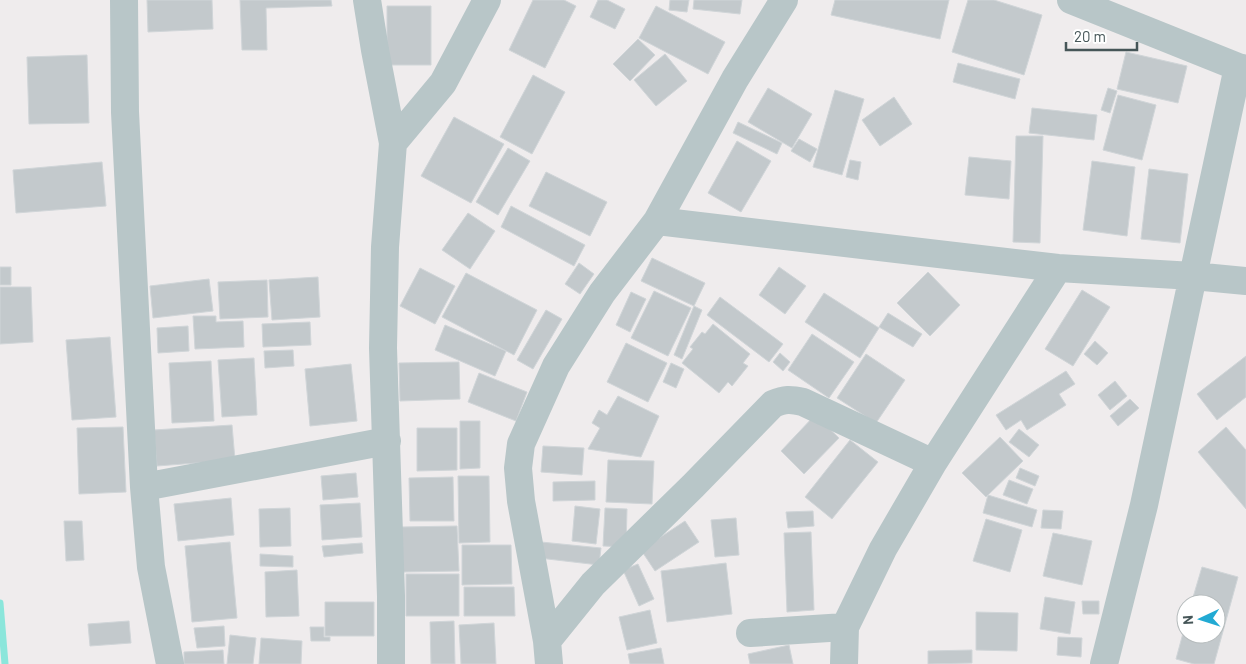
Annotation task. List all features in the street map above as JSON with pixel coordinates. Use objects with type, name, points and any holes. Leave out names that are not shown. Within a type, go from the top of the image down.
[{"type":"street","points":[[124,0],[125,112],[144,487],[151,567],[170,664]]},
{"type":"street","points":[[367,0],[393,143],[385,247],[383,348],[391,596],[391,664]]},
{"type":"street","points":[[393,143],[443,83],[487,0]]},
{"type":"street","points":[[548,652],[521,501],[518,468],[521,444],[556,366],[602,293],[657,220],[735,78],[784,0]]},
{"type":"street","points":[[1071,0],[1242,68],[1193,276],[1144,505],[1104,664]]},
{"type":"street","points":[[657,220],[1058,268],[1246,281]]},
{"type":"street","points":[[844,664],[845,627],[882,549],[933,463],[1058,268]]},
{"type":"street","points":[[548,652],[593,584],[693,486],[772,404],[781,400],[803,402],[933,463]]},
{"type":"street","points":[[144,487],[387,440]]},
{"type":"street","points":[[750,633],[845,627]]},
{"type":"building","points":[[147,0],[212,0],[213,29],[148,32]]},
{"type":"building","points":[[240,0],[331,0],[332,6],[266,8],[267,50],[242,50]]},
{"type":"building","points":[[533,0],[564,0],[576,6],[545,68],[509,50]]},
{"type":"building","points":[[598,0],[607,0],[625,9],[615,29],[590,17]]},
{"type":"building","points":[[670,0],[689,0],[687,12],[669,10]]},
{"type":"building","points":[[694,0],[742,0],[740,14],[693,9]]},
{"type":"building","points":[[835,0],[949,0],[940,39],[831,15]]},
{"type":"building","points":[[968,0],[994,0],[1042,15],[1024,75],[952,52]]},
{"type":"building","points":[[387,6],[431,6],[431,65],[387,65]]},
{"type":"building","points":[[656,6],[725,42],[708,74],[639,38]]},
{"type":"building","points":[[638,39],[655,55],[630,81],[613,64]]},
{"type":"building","points":[[1126,52],[1187,66],[1178,103],[1117,89]]},
{"type":"building","points":[[665,54],[687,81],[656,106],[634,80]]},
{"type":"building","points":[[87,55],[89,123],[29,124],[27,57]]},
{"type":"building","points":[[958,63],[1020,79],[1015,99],[953,82]]},
{"type":"building","points":[[533,75],[565,92],[532,154],[500,137]]},
{"type":"building","points":[[768,88],[812,114],[792,148],[748,122]]},
{"type":"building","points":[[1108,88],[1117,91],[1110,113],[1101,110]]},
{"type":"building","points":[[835,90],[864,99],[842,175],[813,167]]},
{"type":"building","points":[[1118,95],[1156,105],[1142,160],[1103,150]]},
{"type":"building","points":[[894,97],[912,124],[880,146],[862,120]]},
{"type":"building","points":[[1032,108],[1097,115],[1094,140],[1029,133]]},
{"type":"building","points":[[454,117],[504,144],[471,203],[421,176]]},
{"type":"building","points":[[738,122],[782,143],[777,154],[733,133]]},
{"type":"building","points":[[1016,136],[1043,136],[1040,243],[1013,242]]},
{"type":"building","points":[[799,139],[817,149],[810,162],[791,151]]},
{"type":"building","points":[[737,141],[771,161],[741,212],[708,193]]},
{"type":"building","points":[[508,148],[530,161],[498,215],[476,202]]},
{"type":"building","points":[[969,157],[1011,161],[1009,199],[965,195]]},
{"type":"building","points":[[850,160],[861,162],[858,180],[846,177]]},
{"type":"building","points":[[1092,161],[1135,167],[1127,236],[1083,230]]},
{"type":"building","points":[[102,162],[106,206],[16,213],[13,170]]},
{"type":"building","points":[[1149,169],[1188,174],[1180,243],[1141,239]]},
{"type":"building","points":[[546,172],[607,202],[590,236],[529,206]]},
{"type":"building","points":[[511,206],[585,245],[574,266],[501,227]]},
{"type":"building","points":[[468,213],[495,231],[470,269],[442,250]]},
{"type":"building","points":[[652,258],[705,283],[694,306],[641,281]]},
{"type":"building","points":[[579,263],[594,274],[580,294],[565,284]]},
{"type":"building","points":[[0,267],[11,267],[11,285],[0,285]]},
{"type":"building","points":[[779,267],[806,286],[785,314],[759,295]]},
{"type":"building","points":[[420,268],[455,286],[435,324],[400,306]]},
{"type":"building","points":[[928,272],[960,305],[930,336],[897,303]]},
{"type":"building","points":[[466,273],[537,310],[514,355],[442,317]]},
{"type":"building","points":[[318,277],[320,317],[272,320],[269,280]]},
{"type":"building","points":[[209,279],[213,311],[153,318],[150,286]]},
{"type":"building","points":[[267,280],[268,317],[220,319],[218,282]]},
{"type":"building","points":[[0,287],[31,287],[33,342],[0,344]]},
{"type":"building","points":[[1082,290],[1110,307],[1073,366],[1045,349]]},
{"type":"building","points":[[654,291],[691,308],[668,356],[631,338]]},
{"type":"building","points":[[631,292],[646,299],[630,332],[616,325]]},
{"type":"building","points":[[824,293],[879,328],[860,358],[805,322]]},
{"type":"building","points":[[720,297],[783,344],[769,362],[707,315]]},
{"type":"building","points":[[694,306],[702,310],[682,359],[674,355]]},
{"type":"building","points":[[546,310],[562,319],[533,369],[517,360]]},
{"type":"building","points":[[888,313],[922,334],[913,347],[879,327]]},
{"type":"building","points":[[193,316],[216,316],[216,322],[243,321],[244,347],[195,349]]},
{"type":"building","points":[[310,322],[311,345],[263,347],[262,324]]},
{"type":"building","points":[[713,324],[750,354],[743,363],[748,366],[732,386],[728,382],[719,393],[682,363],[693,349],[690,347],[702,332],[705,334]]},
{"type":"building","points":[[445,325],[506,351],[495,376],[435,350]]},
{"type":"building","points":[[188,326],[189,351],[158,353],[157,328]]},
{"type":"building","points":[[812,334],[854,362],[829,398],[788,370]]},
{"type":"building","points":[[110,337],[116,417],[72,420],[66,340]]},
{"type":"building","points":[[1095,341],[1108,353],[1097,365],[1084,354]]},
{"type":"building","points":[[626,343],[667,363],[648,402],[607,382]]},
{"type":"building","points":[[293,350],[294,366],[265,368],[264,351]]},
{"type":"building","points":[[780,353],[790,362],[783,371],[773,362]]},
{"type":"building","points":[[866,354],[905,380],[876,423],[837,398]]},
{"type":"building","points":[[1246,356],[1246,397],[1217,420],[1197,394]]},
{"type":"building","points":[[254,358],[257,415],[222,417],[218,360]]},
{"type":"building","points":[[211,361],[214,421],[172,423],[169,363]]},
{"type":"building","points":[[459,362],[460,399],[400,401],[399,363]]},
{"type":"building","points":[[671,363],[684,369],[676,388],[663,382]]},
{"type":"building","points":[[351,364],[357,421],[310,426],[305,369]]},
{"type":"building","points":[[1066,371],[1075,384],[1059,394],[1066,405],[1027,430],[1021,420],[1006,430],[996,415]]},
{"type":"building","points":[[479,373],[527,392],[516,421],[468,402]]},
{"type":"building","points":[[1115,381],[1127,396],[1110,410],[1098,395]]},
{"type":"building","points":[[618,396],[659,416],[641,457],[588,449],[600,428],[592,423],[599,410],[607,415]]},
{"type":"building","points":[[1130,399],[1139,408],[1118,426],[1110,416]]},
{"type":"building","points":[[815,415],[839,438],[804,474],[781,451]]},
{"type":"building","points":[[460,421],[480,421],[480,468],[460,469]]},
{"type":"building","points":[[232,425],[235,460],[157,466],[154,430]]},
{"type":"building","points":[[123,427],[126,492],[79,494],[77,428]]},
{"type":"building","points":[[1226,427],[1246,450],[1246,509],[1198,452]]},
{"type":"building","points":[[417,428],[457,428],[457,470],[417,471]]},
{"type":"building","points":[[1019,429],[1039,445],[1029,457],[1009,442]]},
{"type":"building","points":[[1000,437],[1023,461],[986,497],[962,473]]},
{"type":"building","points":[[850,440],[878,462],[832,519],[805,497]]},
{"type":"building","points":[[543,446],[584,448],[582,475],[541,472]]},
{"type":"building","points":[[608,460],[654,461],[652,504],[606,502]]},
{"type":"building","points":[[1020,468],[1039,476],[1035,486],[1016,478]]},
{"type":"building","points":[[356,473],[358,497],[323,500],[321,476]]},
{"type":"building","points":[[458,476],[489,476],[490,542],[459,543]]},
{"type":"building","points":[[453,477],[454,521],[410,521],[409,478]]},
{"type":"building","points":[[1009,480],[1033,489],[1027,504],[1003,495]]},
{"type":"building","points":[[595,481],[595,500],[553,501],[553,482]]},
{"type":"building","points":[[988,495],[1037,510],[1032,527],[983,513]]},
{"type":"building","points":[[231,498],[234,535],[178,541],[174,504]]},
{"type":"building","points":[[360,503],[362,537],[322,540],[320,505]]},
{"type":"building","points":[[575,506],[600,509],[596,544],[572,541]]},
{"type":"building","points":[[290,508],[291,546],[260,547],[259,509]]},
{"type":"building","points":[[605,508],[627,509],[626,547],[603,546]]},
{"type":"building","points":[[1043,510],[1063,511],[1061,529],[1041,528]]},
{"type":"building","points":[[813,511],[814,526],[788,528],[786,512]]},
{"type":"building","points":[[736,518],[739,555],[715,557],[711,520]]},
{"type":"building","points":[[986,519],[1022,530],[1010,572],[973,561]]},
{"type":"building","points":[[64,521],[82,521],[84,560],[66,561]]},
{"type":"building","points":[[685,521],[699,542],[655,571],[641,550]]},
{"type":"building","points":[[457,526],[459,571],[401,572],[401,527]]},
{"type":"building","points":[[811,532],[814,610],[787,612],[784,533]]},
{"type":"building","points":[[1053,533],[1092,541],[1082,585],[1043,576]]},
{"type":"building","points":[[230,542],[237,618],[192,622],[185,546]]},
{"type":"building","points":[[541,542],[601,548],[599,565],[539,558]]},
{"type":"building","points":[[362,543],[363,553],[324,557],[322,546]]},
{"type":"building","points":[[462,545],[511,545],[512,584],[462,585]]},
{"type":"building","points":[[260,554],[293,556],[293,567],[260,566]]},
{"type":"building","points":[[726,563],[732,614],[667,622],[661,571]]},
{"type":"building","points":[[638,564],[654,599],[639,606],[623,570]]},
{"type":"building","points":[[1202,567],[1238,577],[1226,620],[1226,594],[1194,594]]},
{"type":"building","points":[[297,570],[299,616],[266,617],[265,572]]},
{"type":"building","points":[[406,574],[459,574],[459,616],[406,616]]},
{"type":"building","points":[[464,587],[514,587],[515,616],[464,616]]},
{"type":"building","points":[[1045,597],[1075,602],[1070,634],[1040,629]]},
{"type":"building","points":[[1082,601],[1099,601],[1099,614],[1083,614]]},
{"type":"building","points":[[325,602],[374,602],[374,636],[325,636]]},
{"type":"building","points":[[650,610],[657,643],[627,650],[619,617]]},
{"type":"building","points":[[976,612],[1018,613],[1017,651],[976,650]]},
{"type":"building","points":[[129,621],[131,643],[90,646],[88,624]]},
{"type":"building","points":[[454,621],[455,664],[431,664],[430,622]]},
{"type":"building","points":[[494,623],[496,664],[461,664],[459,625]]},
{"type":"building","points":[[224,626],[225,646],[197,648],[194,628]]},
{"type":"building","points":[[310,627],[324,627],[324,637],[330,637],[330,641],[311,641]]},
{"type":"building","points":[[230,635],[256,638],[253,664],[227,664]]},
{"type":"building","points":[[1058,637],[1082,638],[1081,657],[1057,655]]},
{"type":"building","points":[[261,638],[302,641],[301,664],[259,664]]},
{"type":"building","points":[[1180,644],[1220,644],[1214,664],[1194,664],[1176,659]]},
{"type":"building","points":[[789,645],[793,664],[750,664],[748,654]]},
{"type":"building","points":[[661,648],[664,664],[630,664],[628,654]]},
{"type":"building","points":[[223,650],[224,664],[184,664],[184,652]]},
{"type":"building","points":[[972,650],[972,663],[928,664],[928,651]]},
{"type":"waterway","points":[[0,603],[5,664]]}]
